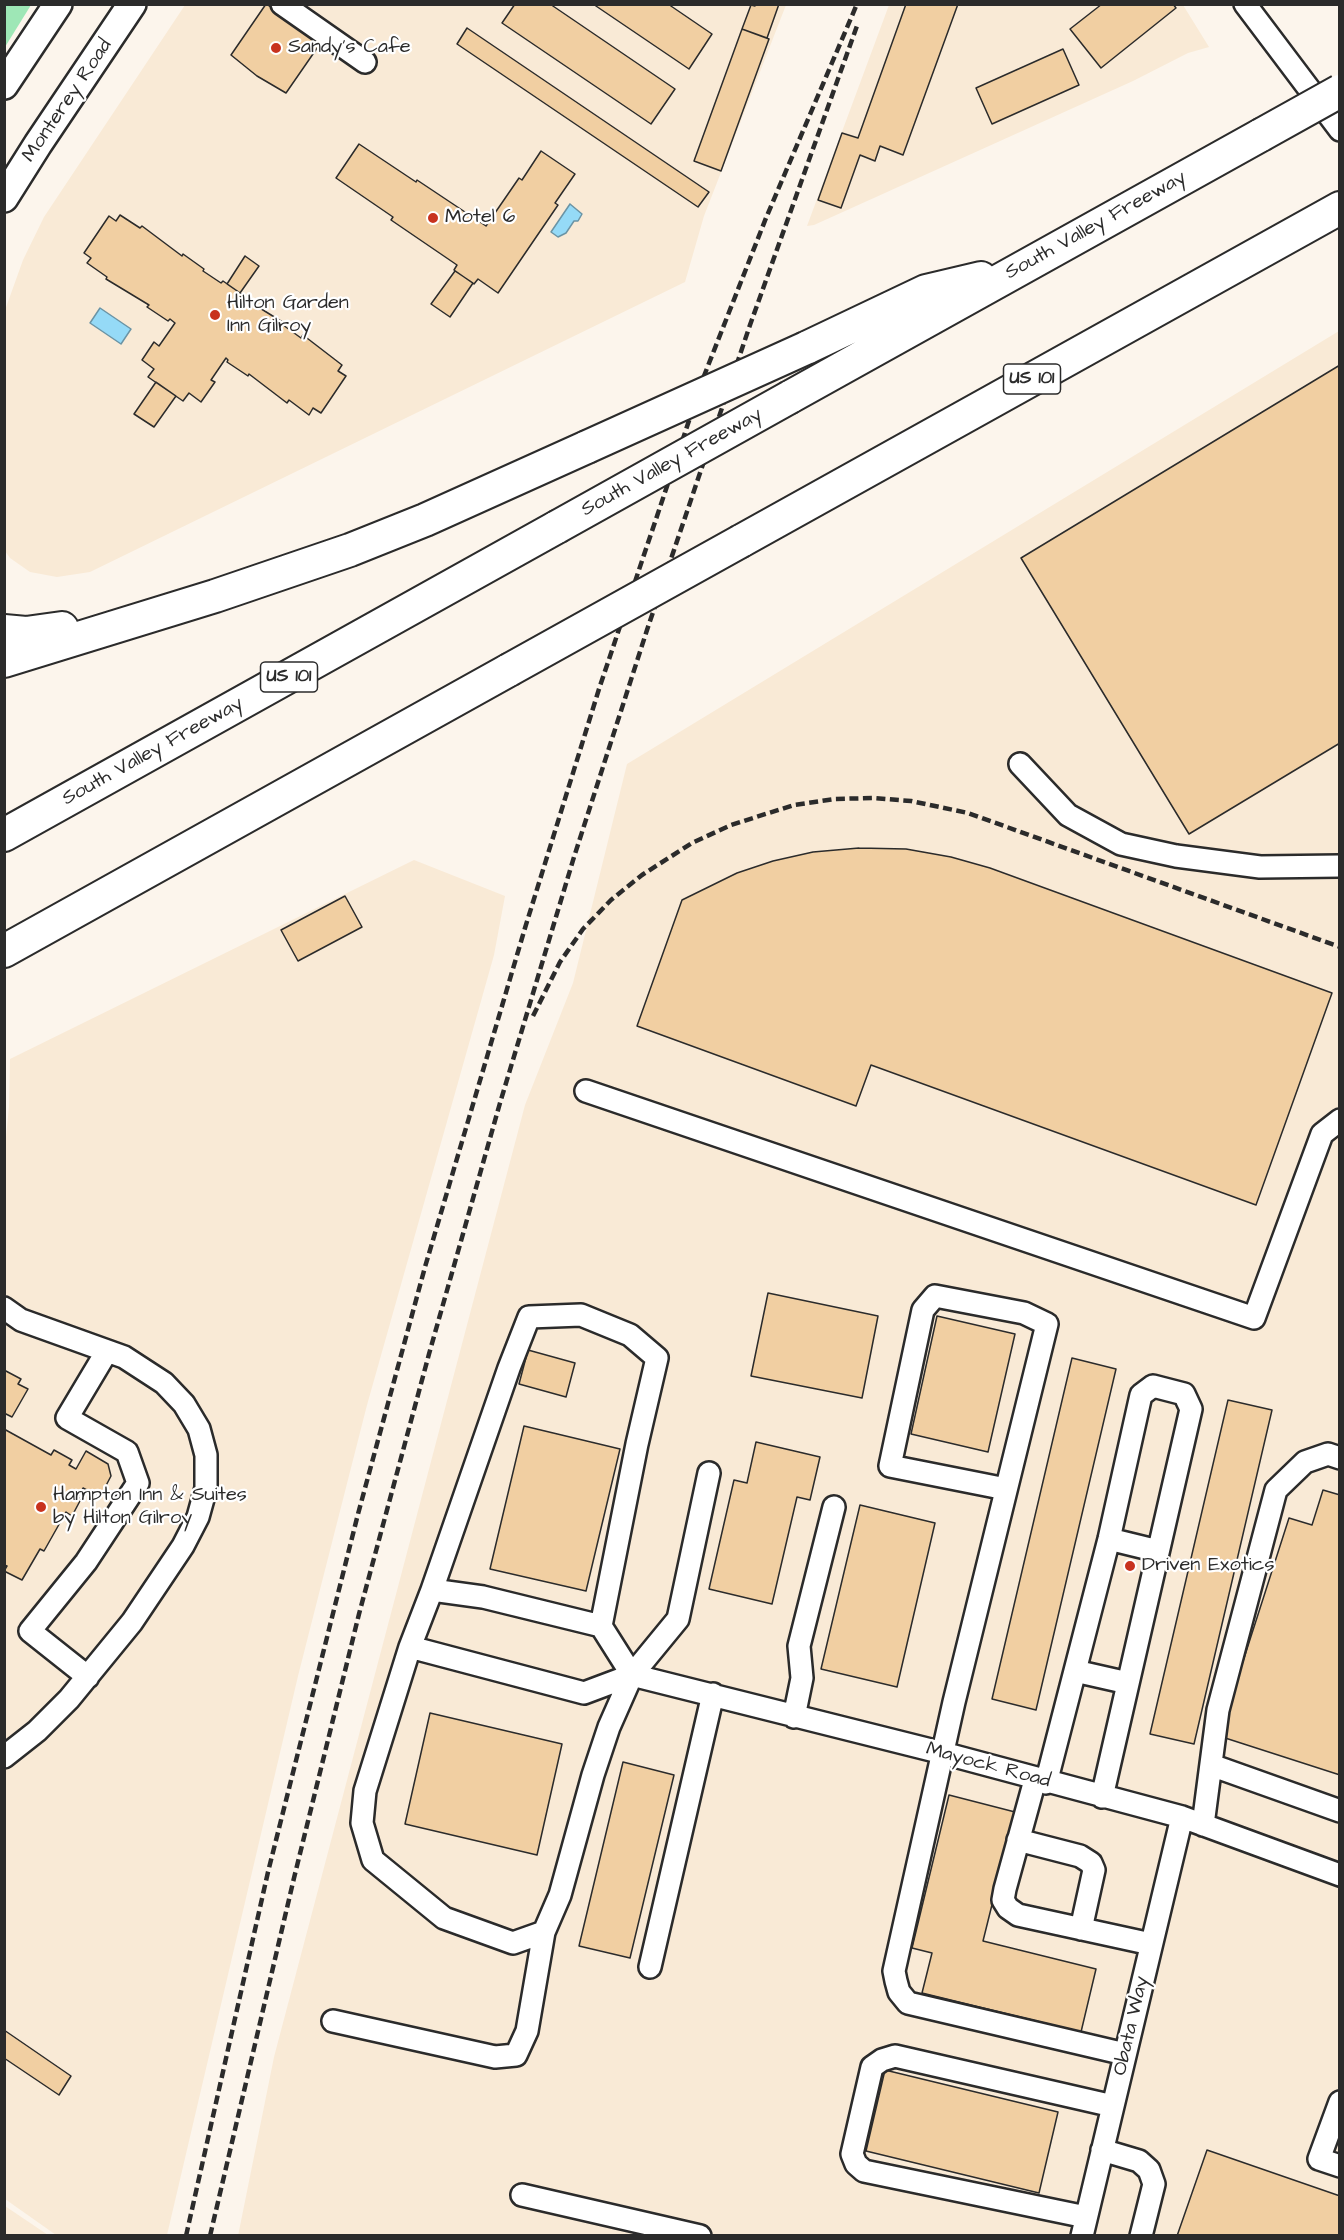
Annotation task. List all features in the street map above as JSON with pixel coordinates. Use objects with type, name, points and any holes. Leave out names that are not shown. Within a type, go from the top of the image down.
[{"type":"highway","name":"South Valley Freeway","points":[[13,831],[1340,91]]},
{"type":"highway","name":"US 101","points":[[17,956],[173,858],[1331,212]]},
{"type":"highway","points":[[4,661],[324,560],[425,520],[806,348],[926,291],[1014,271]]},
{"type":"highway","points":[[4,631],[38,632],[67,627],[166,598],[324,560]]},
{"type":"main road","points":[[4,85],[58,4]]},
{"type":"main road","name":"Monterey Road","points":[[4,198],[132,4]]},
{"type":"street","points":[[282,4],[364,62]]},
{"type":"street","points":[[1245,4],[1340,130]]},
{"type":"street","points":[[1020,764],[1068,815],[1121,844],[1176,856],[1260,867],[1340,866]]},
{"type":"street","points":[[586,1091],[1254,1318],[1322,1134],[1340,1120]]},
{"type":"street","points":[[1006,1490],[890,1466],[923,1310],[935,1296],[1024,1313],[1047,1324],[943,1753],[894,1971],[899,1992],[908,2003],[1125,2054]]},
{"type":"street","points":[[4,1757],[37,1731],[88,1677],[132,1622],[183,1546],[198,1517],[206,1488],[206,1455],[199,1429],[184,1404],[164,1383],[124,1357],[10,1315]]},
{"type":"street","points":[[544,1932],[513,1943],[444,1918],[374,1860],[362,1824],[365,1791],[410,1647],[529,1317],[581,1315],[630,1335],[657,1358],[637,1444],[602,1626],[632,1676]]},
{"type":"street","points":[[88,1677],[30,1631],[86,1562],[138,1483],[127,1452],[67,1418],[107,1351]]},
{"type":"street","points":[[1102,1797],[1191,1409],[1184,1394],[1153,1386],[1141,1395],[1109,1539],[1075,1671],[1040,1781],[1018,1840],[1003,1900],[1008,1908],[1018,1915],[1151,1944]]},
{"type":"street","points":[[1203,1825],[1218,1710],[1276,1490],[1305,1461],[1328,1454],[1340,1458]]},
{"type":"street","points":[[333,2021],[495,2057],[516,2055],[527,2031],[544,1932],[560,1895],[600,1755],[632,1676],[678,1619],[709,1473]]},
{"type":"street","points":[[794,1717],[802,1678],[798,1646],[834,1507]]},
{"type":"street","points":[[1109,1539],[1158,1551]]},
{"type":"street","points":[[432,1590],[483,1597],[602,1626]]},
{"type":"street","points":[[410,1647],[584,1693],[632,1676]]},
{"type":"street","points":[[1075,1671],[1128,1683]]},
{"type":"street","name":"Mayock Road","points":[[632,1676],[943,1753],[1040,1781],[1182,1817],[1340,1875]]},
{"type":"street","points":[[650,1967],[713,1695]]},
{"type":"street","points":[[1211,1765],[1340,1811]]},
{"type":"street","name":"Obata Way","points":[[1084,2226],[1182,1817]]},
{"type":"street","points":[[1018,1840],[1080,1856],[1091,1863],[1094,1870],[1081,1929]]},
{"type":"street","points":[[1084,2226],[864,2171],[855,2164],[852,2154],[872,2067],[882,2060],[895,2056],[1113,2106]]},
{"type":"street","points":[[1340,2102],[1319,2159],[1340,2166]]},
{"type":"street","points":[[1102,2150],[1139,2161],[1149,2170],[1154,2184],[1141,2235]]},
{"type":"street","points":[[522,2195],[700,2235]]},
{"type":"shaded area","points":[[185,5],[786,5],[704,216],[685,282],[90,572],[57,577],[30,572],[10,558],[5,551],[4,313],[23,260],[44,217]]},
{"type":"shaded area","points":[[889,5],[1183,5],[1209,47],[1188,53],[1133,81],[814,225],[807,226]]},
{"type":"shaded area","points":[[1339,331],[1339,2235],[238,2236],[274,2057],[525,1105],[573,983],[627,764]]},
{"type":"shaded area","points":[[414,860],[505,896],[494,955],[367,1405],[298,1676],[167,2235],[56,2235],[5,2199],[4,1157],[9,1107],[10,1059]]},
{"type":"shaded area","points":[[5,2206],[48,2235],[5,2235]]},
{"type":"green space","points":[[4,5],[31,5],[5,47]]},
{"type":"water","points":[[570,204],[582,214],[566,233],[558,237],[551,232]]},
{"type":"water","points":[[100,308],[131,329],[121,344],[90,323]]},
{"type":"building","name":"Sandy's Cafe","points":[[266,4],[295,20],[322,41],[286,93],[257,76],[231,55]]},
{"type":"building","points":[[515,4],[550,4],[675,89],[651,124],[502,23]]},
{"type":"building","points":[[593,4],[668,4],[712,34],[689,69]]},
{"type":"building","points":[[779,4],[767,38],[742,29],[751,5]]},
{"type":"building","points":[[906,4],[958,4],[903,155],[880,146],[875,161],[860,155],[841,208],[818,200],[842,133],[858,138]]},
{"type":"building","points":[[1102,4],[1173,4],[1176,8],[1101,68],[1070,29]]},
{"type":"building","points":[[467,28],[709,192],[698,207],[457,44]]},
{"type":"building","points":[[742,29],[769,39],[721,171],[694,161]]},
{"type":"building","points":[[1063,49],[1079,85],[992,124],[976,88]]},
{"type":"building","name":"Motel 6","points":[[359,144],[486,226],[519,178],[522,180],[541,151],[575,174],[555,203],[558,205],[498,293],[478,279],[474,284],[454,270],[457,265],[391,220],[393,217],[336,178]]},
{"type":"building","name":"Hilton Garden Inn Gilroy","points":[[120,215],[140,228],[142,226],[182,256],[183,254],[204,269],[203,271],[221,283],[223,281],[243,295],[242,297],[284,323],[283,325],[301,338],[303,335],[342,365],[338,371],[346,376],[321,413],[313,408],[309,415],[289,400],[287,403],[249,374],[248,376],[227,362],[226,358],[211,380],[215,382],[201,402],[189,393],[183,401],[148,377],[154,369],[142,360],[154,342],[159,346],[175,323],[170,319],[168,321],[147,307],[149,305],[106,279],[107,277],[87,263],[91,258],[84,253],[109,216],[116,221]]},
{"type":"building","points":[[245,256],[259,266],[240,293],[227,284]]},
{"type":"building","points":[[455,271],[473,283],[450,317],[431,304]]},
{"type":"building","points":[[1340,365],[1340,743],[1189,834],[1021,558]]},
{"type":"building","points":[[156,382],[176,396],[154,427],[134,414]]},
{"type":"building","points":[[859,848],[906,849],[951,857],[990,868],[1332,993],[1256,1205],[871,1065],[856,1106],[637,1026],[682,900],[737,873],[773,861],[813,852]]},
{"type":"building","points":[[345,896],[362,927],[298,961],[281,930]]},
{"type":"building","points":[[768,1293],[878,1316],[862,1398],[751,1376]]},
{"type":"building","points":[[937,1316],[1015,1334],[988,1452],[911,1434]]},
{"type":"building","points":[[528,1350],[575,1363],[566,1397],[519,1384]]},
{"type":"building","points":[[1072,1358],[1116,1369],[1036,1710],[992,1699]]},
{"type":"building","points":[[4,1370],[21,1379],[18,1384],[28,1389],[12,1417],[4,1413]]},
{"type":"building","points":[[1228,1400],[1272,1410],[1194,1744],[1150,1734]]},
{"type":"building","points":[[524,1426],[620,1449],[586,1591],[490,1569]]},
{"type":"building","name":"Hampton Inn & Suites by Hilton Gilroy","points":[[4,1429],[51,1455],[54,1450],[72,1460],[69,1465],[76,1469],[86,1451],[108,1464],[111,1476],[100,1497],[83,1488],[78,1497],[81,1499],[72,1516],[66,1512],[44,1551],[40,1549],[22,1580],[4,1571],[7,1566],[4,1565]]},
{"type":"building","points":[[756,1442],[820,1457],[810,1500],[797,1497],[772,1604],[709,1589],[734,1480],[747,1483]]},
{"type":"building","points":[[1323,1490],[1340,1495],[1340,1775],[1219,1736],[1289,1518],[1312,1525]]},
{"type":"building","points":[[860,1505],[935,1523],[897,1687],[821,1669]]},
{"type":"building","points":[[430,1713],[562,1744],[537,1855],[405,1824]]},
{"type":"building","points":[[623,1762],[674,1775],[630,1958],[579,1946]]},
{"type":"building","points":[[949,1795],[1015,1812],[983,1941],[1096,1969],[1081,2032],[922,1993],[932,1953],[912,1948]]},
{"type":"building","points":[[4,2030],[71,2076],[59,2095],[4,2058]]},
{"type":"building","points":[[885,2070],[1058,2112],[1039,2193],[866,2151]]},
{"type":"building","points":[[1207,2150],[1340,2196],[1340,2236],[1177,2236]]},
{"type":"railway","points":[[186,2236],[268,1872],[358,1514],[425,1267],[525,928],[599,689],[704,376],[766,218],[857,4]]},
{"type":"railway","points":[[210,2236],[359,1614],[500,1103],[574,857],[647,630],[750,325],[858,23]]},
{"type":"railway","points":[[533,1016],[560,962],[583,929],[611,900],[642,875],[692,843],[731,825],[794,805],[835,799],[873,798],[911,801],[968,813],[1340,947]]},
{"type":"place","name":"Sandy's Cafe","points":[[276,48]]},
{"type":"place","name":"Motel 6","points":[[433,218]]},
{"type":"place","name":"Hilton Garden Inn Gilroy","points":[[215,315]]},
{"type":"place","name":"Hampton Inn & Suites by Hilton Gilroy","points":[[41,1507]]},
{"type":"place","name":"Driven Exotics","points":[[1130,1566]]}]
